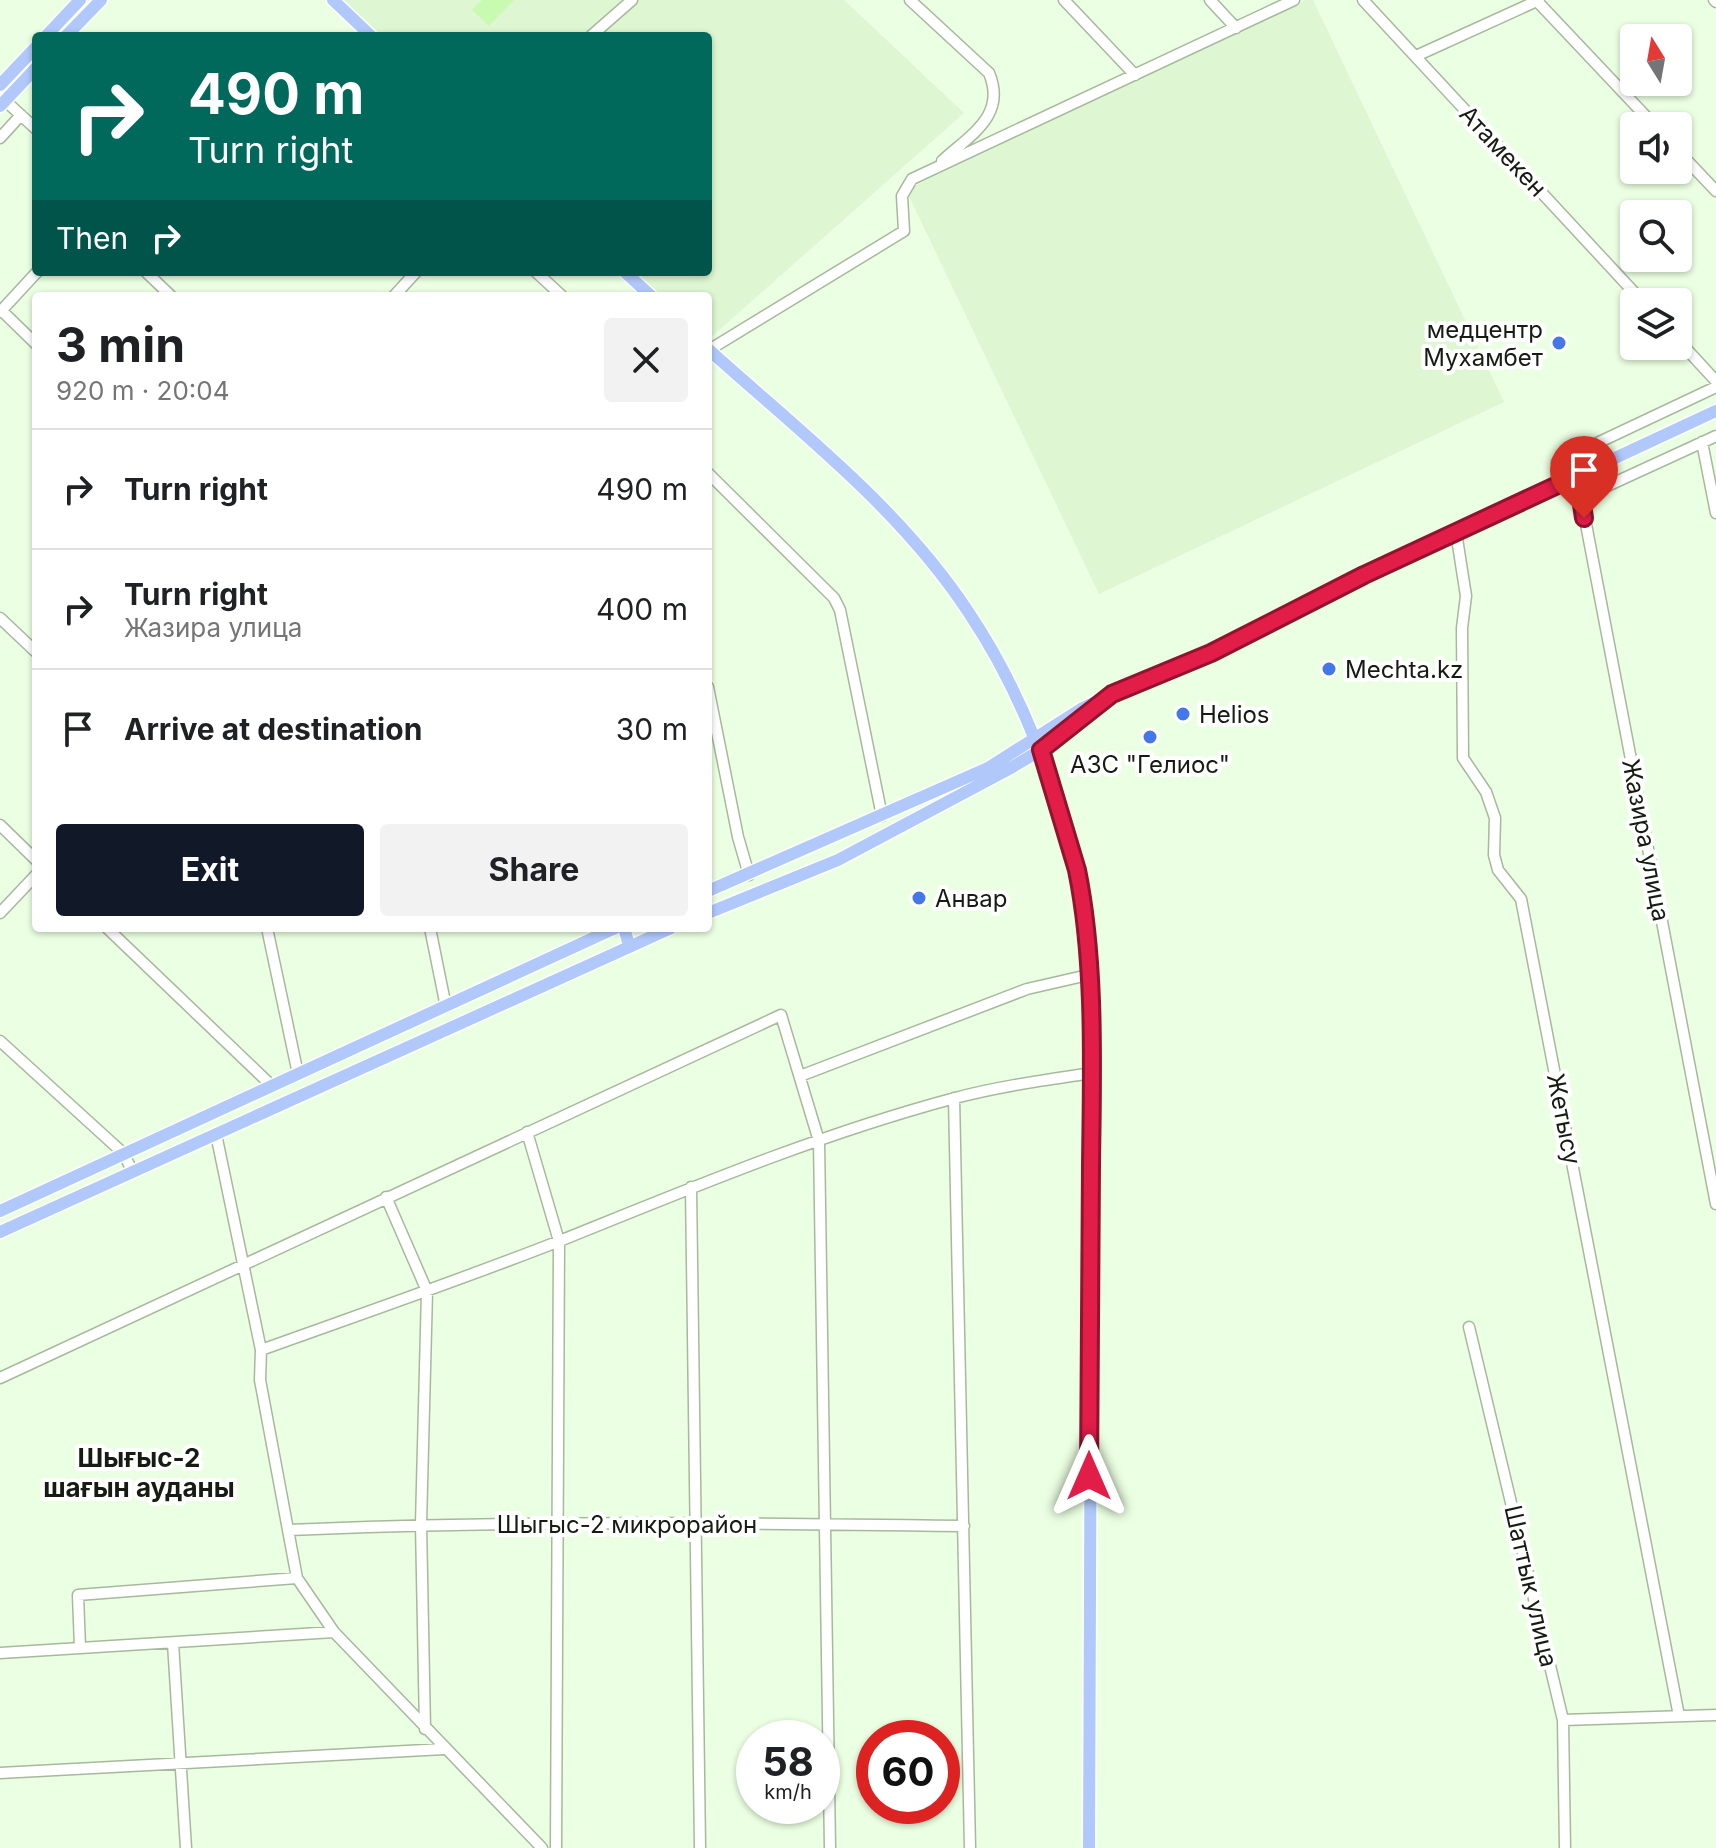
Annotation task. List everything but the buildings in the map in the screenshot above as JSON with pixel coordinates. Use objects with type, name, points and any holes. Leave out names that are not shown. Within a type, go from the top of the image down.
[{"type":"main road","points":[[50,32],[80,0]]},
{"type":"main road","points":[[70,32],[101,0]]},
{"type":"main road","points":[[333,0],[367,32]]},
{"type":"main road","points":[[0,85],[32,51]]},
{"type":"main road","points":[[2,101],[32,72]]},
{"type":"main road","points":[[629,276],[647,292]]},
{"type":"main road","points":[[712,353],[864,489],[918,548],[969,612],[1010,683],[1039,744],[1077,870],[1088,975],[1092,1073],[1089,1848]]},
{"type":"main road","points":[[712,911],[838,860],[1039,744],[1081,709],[1211,653],[1364,575],[1716,411]]},
{"type":"main road","points":[[712,889],[1039,744]]},
{"type":"main road","points":[[0,1211],[446,1007],[598,932]]},
{"type":"main road","points":[[625,932],[629,945]]},
{"type":"main road","points":[[0,1232],[661,932]]},
{"type":"street","points":[[596,32],[632,0]]},
{"type":"street","points":[[910,0],[989,73],[995,87],[995,104],[987,118],[935,168]]},
{"type":"street","points":[[1064,0],[1135,75]]},
{"type":"street","points":[[1210,0],[1236,28]]},
{"type":"street","points":[[712,347],[904,231],[901,205],[905,187],[912,179],[1294,0]]},
{"type":"street","name":"Атамекен","points":[[1363,0],[1630,288]]},
{"type":"street","points":[[1416,56],[1537,0],[1642,112]]},
{"type":"street","points":[[2,101],[32,125]]},
{"type":"street","points":[[0,138],[21,115]]},
{"type":"street","points":[[1692,166],[1716,191]]},
{"type":"street","points":[[32,340],[1,311],[33,276]]},
{"type":"street","points":[[150,276],[167,292]]},
{"type":"street","points":[[398,292],[412,276]]},
{"type":"street","points":[[540,276],[558,292]]},
{"type":"street","points":[[1692,356],[1716,384],[1557,462],[1566,481],[1581,498],[1716,436]]},
{"type":"street","points":[[1702,442],[1716,513]]},
{"type":"street","points":[[712,477],[834,598],[840,610],[882,816]]},
{"type":"street","name":"Жазира улица","points":[[1581,498],[1716,1204]]},
{"type":"street","name":"Жетысу","points":[[1456,532],[1466,596],[1462,628],[1463,758],[1486,792],[1495,818],[1494,855],[1498,870],[1521,899],[1679,1716]]},
{"type":"street","points":[[0,618],[32,648]]},
{"type":"street","points":[[712,707],[738,837],[749,875]]},
{"type":"street","points":[[0,825],[32,856]]},
{"type":"street","points":[[0,913],[32,879]]},
{"type":"street","points":[[111,932],[272,1086]]},
{"type":"street","points":[[268,932],[298,1074]]},
{"type":"street","points":[[431,932],[446,1007]]},
{"type":"street","points":[[800,1076],[1027,989],[1088,975]]},
{"type":"street","points":[[0,1378],[781,1015],[819,1141],[830,1848]]},
{"type":"street","points":[[0,1041],[123,1153],[133,1172]]},
{"type":"street","points":[[261,1350],[427,1291],[691,1187],[819,1141],[954,1098],[1092,1073]]},
{"type":"street","points":[[954,1098],[970,1848]]},
{"type":"street","points":[[527,1132],[559,1241],[556,1848]]},
{"type":"street","points":[[216,1134],[261,1350],[260,1380],[297,1578],[334,1632],[542,1848]]},
{"type":"street","points":[[691,1187],[700,1848]]},
{"type":"street","points":[[386,1197],[427,1291],[421,1524],[425,1729]]},
{"type":"street","name":"Шаттык улица","points":[[1469,1327],[1563,1720],[1565,1848]]},
{"type":"street","name":"Шыгыс-2 микрорайон","points":[[289,1530],[421,1524],[697,1522],[964,1526]]},
{"type":"street","points":[[80,1648],[78,1595],[297,1578]]},
{"type":"street","points":[[0,1653],[334,1632]]},
{"type":"street","points":[[173,1643],[186,1848]]},
{"type":"street","points":[[1563,1720],[1716,1715]]},
{"type":"street","points":[[0,1773],[444,1749]]},
{"type":"shaded area","points":[[335,0],[844,0],[964,113],[712,336],[712,292],[647,292],[630,276],[712,276],[712,32],[369,32]]},
{"type":"shaded area","points":[[1306,0],[1313,0],[1504,402],[1099,594],[906,190]]},
{"type":"green space","points":[[482,0],[514,0],[489,26],[472,10]]},
{"type":"place","name":"медцентр Мухамбет","points":[[1559,343]]},
{"type":"place","name":"Mechta.kz","points":[[1329,669]]},
{"type":"place","name":"Helios","points":[[1183,714]]},
{"type":"place","name":"АЗС \"Гелиос\"","points":[[1150,737]]},
{"type":"place","name":"Анвар","points":[[919,898]]},
{"type":"district","name":"Шығыс-2 шағын ауданы","points":[[139,1472]]},
{"type":"route","points":[[1089,1476],[1092,1073],[1089,979],[1077,870],[1041,750],[1112,694],[1211,653],[1364,575],[1566,481],[1581,498],[1584,518]]}]
